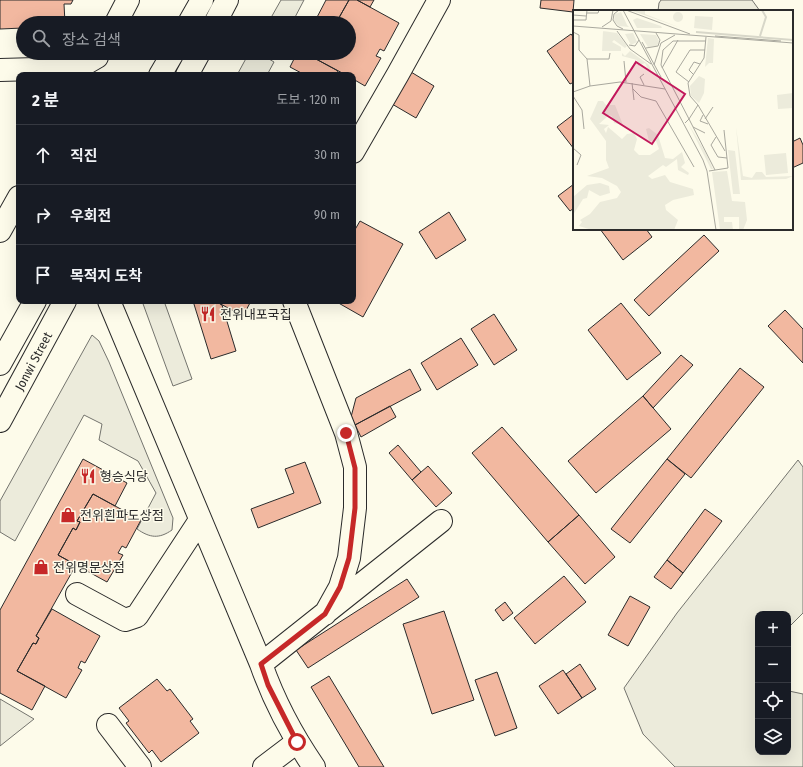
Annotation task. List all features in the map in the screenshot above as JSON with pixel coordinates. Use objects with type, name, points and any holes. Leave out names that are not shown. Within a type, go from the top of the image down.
[{"type":"street","points":[[120,16],[128,0]]},
{"type":"street","points":[[193,16],[202,0]]},
{"type":"street","points":[[219,16],[227,0]]},
{"type":"street","points":[[356,147],[439,0]]},
{"type":"street","points":[[162,72],[169,60]]},
{"type":"street","points":[[189,72],[195,60]]},
{"type":"street","points":[[0,70],[72,68],[94,62]]},
{"type":"street","points":[[0,231],[16,202]]},
{"type":"street","name":"Jonwi Street","points":[[0,364],[33,304]]},
{"type":"street","name":"Jonwi Street","points":[[0,421],[63,304]]},
{"type":"street","points":[[110,304],[261,664],[268,685],[297,742],[314,767]]},
{"type":"street","points":[[295,304],[346,433],[355,468],[355,508],[349,558],[340,587],[325,614]]},
{"type":"street","points":[[77,594],[125,620],[138,616],[200,520]]},
{"type":"street","points":[[261,664],[442,521]]},
{"type":"street","points":[[108,725],[140,767]]},
{"type":"street","points":[[264,767],[297,742]]},
{"type":"shaded area","points":[[281,0],[304,0],[296,16],[272,16]]},
{"type":"shaded area","points":[[661,0],[752,0],[759,10],[658,10]]},
{"type":"shaded area","points":[[245,60],[271,60],[274,62],[269,72],[239,72]]},
{"type":"shaded area","points":[[143,304],[165,304],[192,379],[173,386]]},
{"type":"shaded area","points":[[92,335],[99,341],[109,362],[173,518],[172,530],[163,535],[150,536],[137,529],[156,493],[138,461],[99,440],[102,424],[84,415],[15,541],[0,532],[0,501]]},
{"type":"shaded area","points":[[798,460],[803,467],[803,613],[791,625],[791,611],[755,611],[755,755],[791,755],[791,691],[803,694],[803,767],[675,767],[643,734],[624,688],[677,613]]},
{"type":"shaded area","points":[[0,699],[34,719],[0,746]]},
{"type":"building","points":[[0,0],[73,0],[71,4],[64,4],[65,16],[16,16],[16,28],[0,29]]},
{"type":"building","points":[[326,0],[349,0],[340,16],[318,16]]},
{"type":"building","points":[[349,0],[357,0],[399,23],[384,51],[380,49],[376,56],[381,58],[365,86],[356,81],[356,72],[340,72],[318,60],[356,60],[356,16],[340,16]]},
{"type":"building","points":[[357,0],[374,0],[370,7]]},
{"type":"building","points":[[541,0],[574,0],[573,12],[540,8]]},
{"type":"building","points":[[571,34],[573,37],[573,82],[570,84],[547,51]]},
{"type":"building","points":[[294,60],[318,60],[338,71],[299,72],[290,67]]},
{"type":"building","points":[[411,72],[434,86],[416,118],[392,104]]},
{"type":"building","points":[[573,115],[573,148],[557,127]]},
{"type":"building","points":[[800,138],[803,145],[803,163],[793,168],[793,142]]},
{"type":"building","points":[[573,185],[573,209],[570,211],[558,196]]},
{"type":"building","points":[[449,212],[466,240],[436,259],[419,232]]},
{"type":"building","points":[[360,221],[403,244],[363,317],[340,304],[356,304],[356,228]]},
{"type":"building","points":[[601,230],[647,230],[652,237],[623,260]]},
{"type":"building","points":[[704,235],[719,251],[649,316],[634,300]]},
{"type":"building","points":[[621,303],[661,353],[627,380],[588,330]]},
{"type":"building","points":[[194,304],[222,305],[236,351],[211,359]]},
{"type":"building","points":[[221,304],[249,304],[243,316]]},
{"type":"building","points":[[785,310],[803,329],[803,363],[768,326]]},
{"type":"building","points":[[494,314],[517,350],[494,365],[471,329]]},
{"type":"building","points":[[461,338],[478,365],[437,390],[421,363]]},
{"type":"building","points":[[681,355],[693,365],[653,408],[643,396]]},
{"type":"building","points":[[740,368],[764,387],[691,478],[667,459]]},
{"type":"building","points":[[410,369],[421,390],[355,425],[351,417],[356,398]]},
{"type":"building","points":[[643,396],[671,429],[596,493],[568,461]]},
{"type":"building","points":[[390,406],[396,417],[361,437],[355,425]]},
{"type":"building","points":[[502,427],[579,515],[548,542],[472,453]]},
{"type":"building","points":[[398,445],[421,472],[412,480],[389,453]]},
{"type":"building","points":[[83,459],[127,483],[115,506],[93,494],[77,521],[80,522],[76,530],[73,528],[58,555],[76,565],[36,636],[39,638],[36,644],[33,643],[17,671],[45,686],[32,710],[0,693],[0,610]]},
{"type":"building","points":[[667,459],[685,474],[630,543],[611,529]]},
{"type":"building","points":[[305,462],[321,503],[258,528],[251,509],[294,493],[285,469]]},
{"type":"building","points":[[428,466],[452,493],[436,507],[412,480]]},
{"type":"building","points":[[93,494],[141,520],[126,548],[122,546],[118,553],[123,555],[107,582],[58,555],[73,528],[76,530],[80,522],[77,521]]},
{"type":"building","points":[[705,509],[722,521],[683,573],[667,560]]},
{"type":"building","points":[[579,515],[615,557],[585,584],[548,542]]},
{"type":"building","points":[[667,560],[683,573],[671,589],[654,577]]},
{"type":"building","points":[[564,576],[586,602],[535,644],[514,618]]},
{"type":"building","points":[[407,579],[419,597],[308,668],[296,650]]},
{"type":"building","points":[[630,596],[650,607],[628,646],[608,635]]},
{"type":"building","points":[[505,602],[513,613],[503,621],[495,610]]},
{"type":"building","points":[[52,609],[100,636],[85,663],[81,661],[78,668],[82,670],[66,698],[17,671],[33,643],[36,644],[39,638],[36,636]]},
{"type":"building","points":[[444,611],[474,700],[432,714],[403,624]]},
{"type":"building","points":[[580,664],[596,689],[582,698],[566,674]]},
{"type":"building","points":[[563,670],[582,698],[558,714],[539,686]]},
{"type":"building","points":[[497,672],[517,728],[495,736],[475,680]]},
{"type":"building","points":[[329,676],[384,767],[359,767],[311,687]]},
{"type":"building","points":[[157,679],[167,691],[170,689],[193,719],[190,721],[199,733],[161,762],[152,750],[149,753],[126,723],[129,721],[119,708]]},
{"type":"place","name":"전위내포국집","points":[[208,314]]},
{"type":"place","name":"형승식당","points":[[88,476]]},
{"type":"place","name":"전위흰파도상점","points":[[68,515]]},
{"type":"place","name":"전위명문상점","points":[[41,567]]},
{"type":"route","points":[[297,742],[268,685],[261,664],[325,614],[340,587],[349,558],[355,508],[355,468],[346,433]]}]
